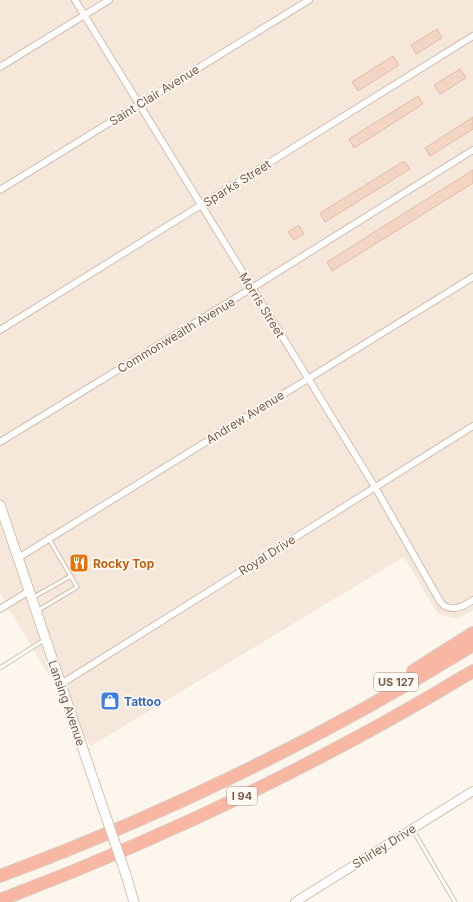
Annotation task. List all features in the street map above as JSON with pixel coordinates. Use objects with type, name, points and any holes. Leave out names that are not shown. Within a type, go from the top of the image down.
[{"type":"highway","name":"US 127","points":[[320,732],[473,634]]},
{"type":"highway","name":"I 94","points":[[0,876],[141,819],[320,732],[473,645]]},
{"type":"highway","name":"I 94","points":[[0,900],[115,854],[236,798],[373,728],[473,671]]},
{"type":"main road","name":"Lansing Avenue","points":[[0,505],[134,902]]},
{"type":"street","name":"Morris Street","points":[[75,0],[375,487],[441,603],[450,608],[463,607],[473,600]]},
{"type":"street","points":[[0,67],[110,0]]},
{"type":"street","name":"Saint Clair Avenue","points":[[0,190],[309,0]]},
{"type":"street","name":"Sparks Street","points":[[0,330],[473,36]]},
{"type":"street","name":"Commonwealth Avenue","points":[[0,442],[252,288],[473,150]]},
{"type":"street","name":"Andrew Avenue","points":[[18,558],[473,277]]},
{"type":"street","name":"Royal Drive","points":[[61,684],[473,426]]},
{"type":"street","points":[[0,609],[30,595]]},
{"type":"street","name":"Shirley Drive","points":[[295,902],[473,791]]},
{"type":"lane","points":[[36,611],[77,587],[49,539]]},
{"type":"lane","points":[[30,595],[71,576]]},
{"type":"lane","points":[[0,668],[45,639]]},
{"type":"lane","points":[[412,829],[455,902]]},
{"type":"shaded area","points":[[0,0],[473,0],[473,610],[457,619],[438,614],[404,557],[91,746],[0,594]]},
{"type":"building","points":[[437,29],[442,38],[416,54],[411,45]]},
{"type":"building","points":[[393,56],[399,65],[358,91],[352,82]]},
{"type":"building","points":[[460,69],[466,78],[440,94],[434,85]]},
{"type":"building","points":[[418,96],[423,104],[354,148],[349,139]]},
{"type":"building","points":[[473,117],[473,129],[430,156],[425,148]]},
{"type":"building","points":[[404,161],[410,169],[325,222],[320,213]]},
{"type":"building","points":[[473,170],[473,183],[332,271],[327,262]]},
{"type":"building","points":[[299,225],[304,234],[294,240],[288,232]]},
{"type":"place","name":"Rocky Top","points":[[79,563]]},
{"type":"place","name":"Tattoo","points":[[110,701]]}]
